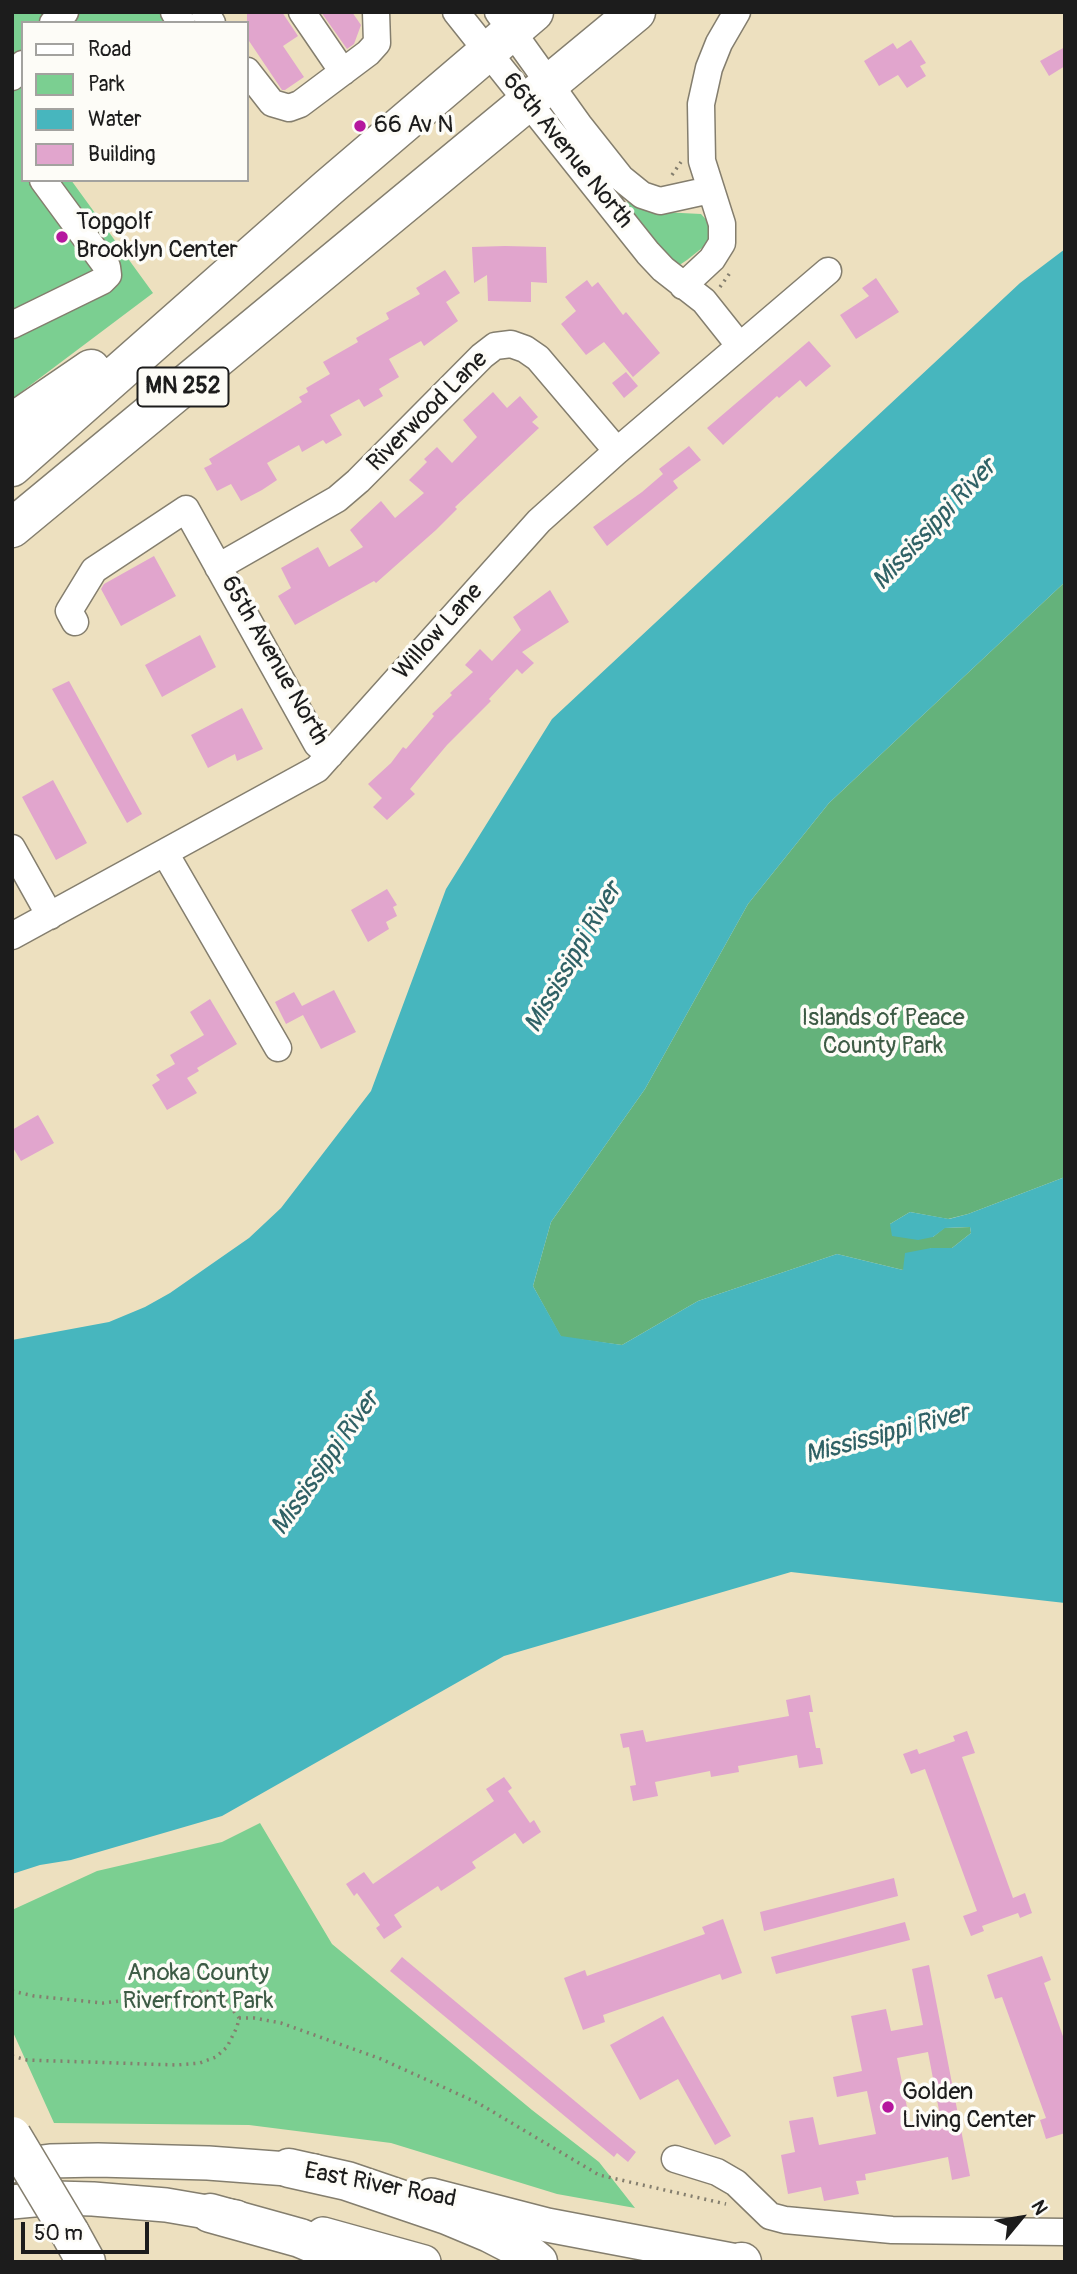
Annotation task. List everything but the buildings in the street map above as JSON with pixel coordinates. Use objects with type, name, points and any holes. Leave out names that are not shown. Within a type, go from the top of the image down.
[{"type":"highway","name":"MN 252","points":[[12,530],[636,12]]},
{"type":"highway","points":[[12,467],[508,27]]},
{"type":"highway","points":[[12,423],[276,234]]},
{"type":"highway","points":[[12,2136],[66,2248]]},
{"type":"highway","points":[[12,2166],[66,2248]]},
{"type":"highway","points":[[289,2168],[347,2181],[446,2216],[499,2237],[538,2262]]},
{"type":"highway","points":[[210,2213],[300,2238],[357,2262]]},
{"type":"main road","name":"East River Road","points":[[12,2166],[50,2161],[98,2160],[289,2168],[357,2177],[547,2225],[742,2262]]},
{"type":"main road","points":[[12,2202],[93,2199],[166,2205],[309,2231],[424,2262]]},
{"type":"street","points":[[302,12],[343,72]]},
{"type":"street","points":[[248,72],[272,103],[289,108],[299,104],[368,53],[377,43],[376,12]]},
{"type":"street","name":"66th Avenue North","points":[[456,12],[508,27],[539,93],[648,253],[683,286],[704,300],[739,345]]},
{"type":"street","points":[[683,286],[712,259],[722,243],[722,224],[702,161],[701,104],[709,68],[719,43],[737,12]]},
{"type":"street","name":"66th Avenue North","points":[[539,93],[621,178],[642,195],[660,201],[710,190]]},
{"type":"street","points":[[12,325],[102,281],[108,275],[107,267],[44,182]]},
{"type":"street","name":"Willow Lane","points":[[12,936],[307,776],[330,755],[539,521],[739,345],[828,271]]},
{"type":"street","name":"Riverwood Lane","points":[[218,567],[337,499],[495,346],[512,344],[537,358],[617,451]]},
{"type":"street","name":"65th Avenue North","points":[[75,622],[69,611],[93,570],[186,509],[317,744],[330,755]]},
{"type":"street","points":[[12,848],[50,916]]},
{"type":"street","points":[[165,853],[278,1048]]},
{"type":"street","points":[[675,2159],[717,2172],[736,2183],[770,2216],[785,2220],[903,2230],[1065,2232]]},
{"type":"path","points":[[667,178],[674,174],[682,157]]},
{"type":"path","points":[[12,1992],[103,2003],[206,1991],[226,2001],[239,2018]]},
{"type":"path","points":[[12,2056],[27,2060],[177,2065],[200,2063],[221,2054],[231,2041],[239,2018]]},
{"type":"path","points":[[239,2018],[281,2022],[381,2059],[478,2103],[599,2175],[736,2207]]},
{"type":"green space","name":"Topgolf Brooklyn Center","points":[[12,12],[198,12],[204,21],[21,21],[21,182],[72,182],[153,293],[12,399]]},
{"type":"green space","points":[[629,201],[662,212],[701,214],[711,225],[712,235],[707,244],[687,260],[681,264],[672,264],[623,206]]},
{"type":"green space","name":"Islands of Peace County Park","points":[[1065,582],[1065,1177],[948,1219],[910,1212],[890,1224],[933,1237],[944,1228],[970,1227],[971,1233],[952,1248],[931,1248],[903,1270],[837,1254],[698,1301],[622,1345],[561,1337],[533,1286],[551,1222],[645,1089],[748,904],[829,803]]},
{"type":"green space","name":"Anoka County Riverfront Park","points":[[260,1823],[332,1944],[599,2162],[635,2208],[557,2194],[391,2143],[249,2125],[54,2123],[12,2030],[12,1910],[97,1871],[222,1842]]},
{"type":"water","name":"Mississippi River","points":[[1065,249],[1065,582],[829,803],[748,904],[645,1089],[551,1222],[533,1286],[561,1336],[622,1345],[698,1301],[837,1254],[903,1270],[905,1253],[931,1248],[952,1248],[971,1233],[970,1227],[945,1228],[933,1237],[918,1240],[892,1236],[890,1224],[910,1212],[949,1219],[1065,1177],[1065,1603],[791,1572],[504,1656],[222,1816],[71,1860],[40,1865],[12,1874],[12,1340],[109,1322],[145,1307],[170,1293],[249,1238],[281,1208],[371,1091],[446,889],[552,719],[1020,283]]},
{"type":"place","name":"66 Av N","points":[[360,126]]},
{"type":"place","name":"Topgolf Brooklyn Center","points":[[62,237]]},
{"type":"place","name":"Golden Living Center","points":[[888,2107]]}]
